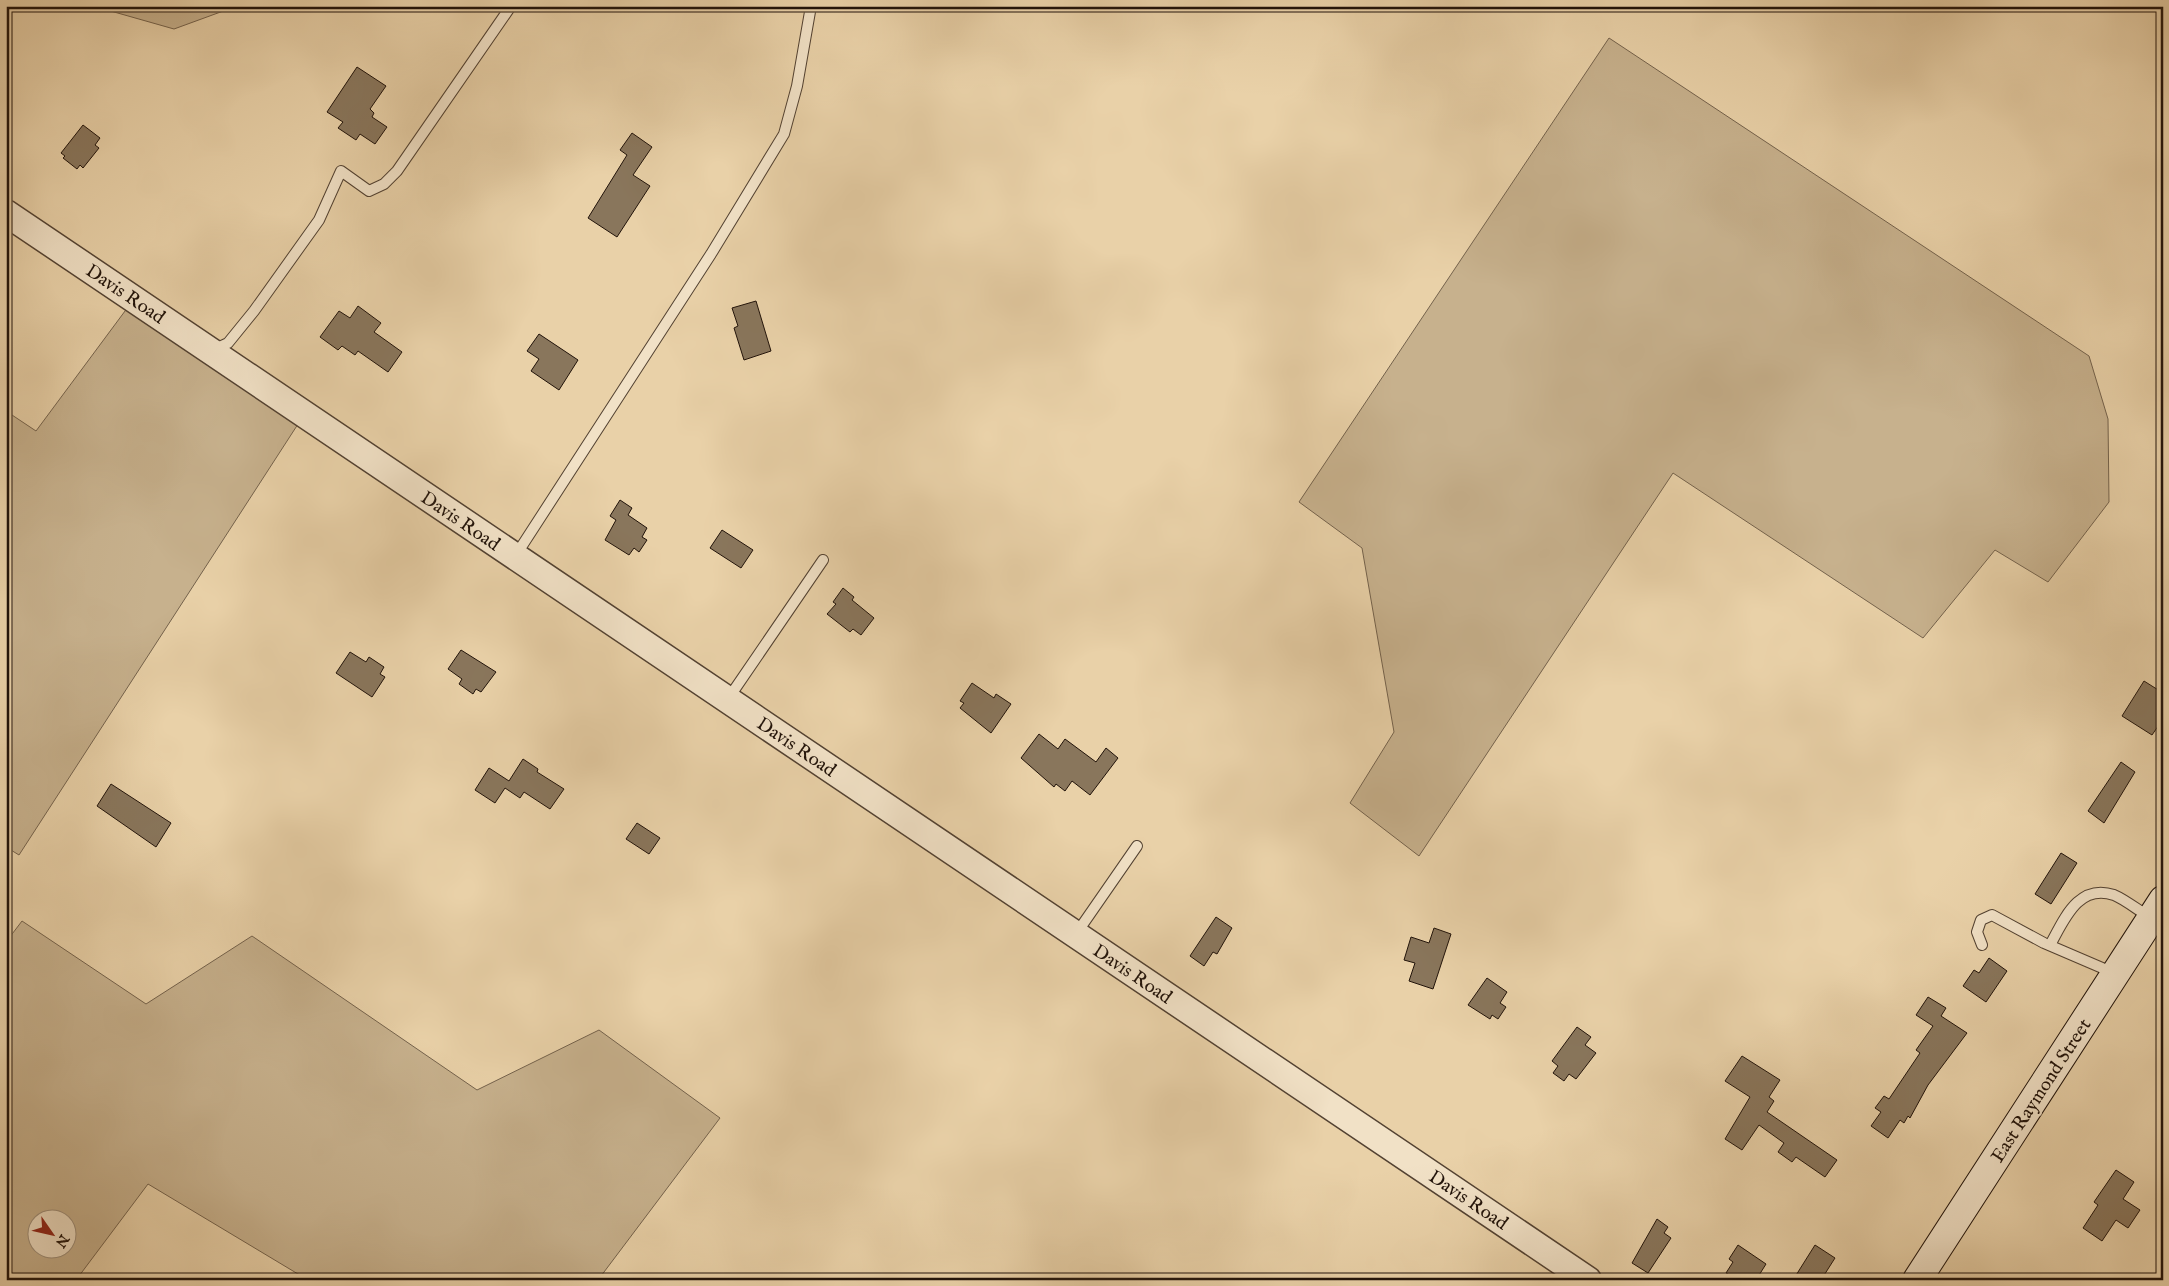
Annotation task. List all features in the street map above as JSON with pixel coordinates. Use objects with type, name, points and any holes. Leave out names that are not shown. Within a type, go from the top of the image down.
[{"type":"main road","name":"East Raymond Street","points":[[1917,1280],[2157,909]]},
{"type":"street","name":"Davis Road","points":[[6,213],[1588,1280]]},
{"type":"lane","points":[[212,351],[228,343],[254,311],[319,220],[340,171],[369,191],[384,184],[397,171],[511,6]]},
{"type":"lane","points":[[515,556],[711,254],[784,134],[797,86],[812,6]]},
{"type":"lane","points":[[728,699],[824,560]]},
{"type":"lane","points":[[1076,934],[1138,846]]},
{"type":"lane","points":[[2050,946],[2069,911],[2079,899],[2094,893],[2114,895],[2157,909]]},
{"type":"lane","points":[[1982,945],[1977,932],[1981,920],[1992,915],[2050,946],[2115,973]]},
{"type":"shaded area","points":[[93,6],[237,6],[174,29]]},
{"type":"shaded area","points":[[1609,38],[2089,356],[2108,419],[2109,502],[2048,582],[1995,550],[1923,638],[1673,473],[1419,856],[1350,803],[1394,732],[1362,548],[1299,502]]},
{"type":"shaded area","points":[[128,307],[300,421],[19,855],[6,847],[6,411],[36,431]]},
{"type":"shaded area","points":[[22,921],[146,1004],[252,936],[477,1090],[599,1030],[720,1118],[598,1280],[308,1280],[148,1184],[76,1280],[6,1280],[6,942]]},
{"type":"building","points":[[357,67],[386,86],[370,109],[374,113],[372,117],[387,127],[375,144],[360,134],[356,140],[338,128],[343,122],[327,112]]},
{"type":"building","points":[[83,125],[100,138],[95,145],[99,148],[83,168],[80,165],[77,169],[63,158],[65,156],[61,153]]},
{"type":"building","points":[[632,133],[652,147],[633,175],[650,186],[617,237],[588,218],[627,155],[620,150]]},
{"type":"building","points":[[756,301],[771,351],[744,360],[734,328],[738,326],[732,308]]},
{"type":"building","points":[[358,306],[381,323],[374,332],[402,352],[388,372],[358,351],[355,355],[342,346],[338,350],[320,337],[339,311],[350,318]]},
{"type":"building","points":[[539,334],[578,360],[559,390],[531,371],[539,359],[527,351]]},
{"type":"building","points":[[620,500],[632,508],[628,515],[647,528],[642,537],[647,540],[639,552],[634,548],[629,555],[605,540],[616,520],[610,516]]},
{"type":"building","points":[[722,530],[753,550],[741,568],[710,548]]},
{"type":"building","points":[[843,588],[854,597],[852,600],[874,618],[861,635],[853,629],[850,632],[827,614],[836,604],[833,602]]},
{"type":"building","points":[[461,650],[496,672],[481,692],[476,689],[473,694],[459,684],[462,679],[448,669]]},
{"type":"building","points":[[350,652],[366,662],[369,657],[384,667],[380,674],[385,677],[372,697],[336,673]]},
{"type":"building","points":[[2144,681],[2163,693],[2163,719],[2152,735],[2122,716]]},
{"type":"building","points":[[972,683],[994,698],[996,694],[1011,704],[991,733],[960,708],[964,703],[960,701]]},
{"type":"building","points":[[1039,734],[1058,749],[1065,739],[1096,762],[1106,748],[1118,758],[1090,795],[1072,781],[1065,791],[1056,784],[1054,787],[1021,758]]},
{"type":"building","points":[[523,759],[538,769],[537,772],[564,789],[550,809],[524,792],[520,798],[505,788],[495,803],[475,790],[489,768],[509,781]]},
{"type":"building","points":[[2121,762],[2135,772],[2104,823],[2088,811]]},
{"type":"building","points":[[111,784],[171,823],[156,847],[97,806]]},
{"type":"building","points":[[637,823],[660,838],[649,854],[626,839]]},
{"type":"building","points":[[2061,853],[2077,863],[2051,904],[2035,894]]},
{"type":"building","points":[[1216,917],[1232,928],[1217,954],[1213,952],[1204,966],[1190,956]]},
{"type":"building","points":[[1434,928],[1451,934],[1433,989],[1409,981],[1415,963],[1404,960],[1411,937],[1429,943]]},
{"type":"building","points":[[1989,958],[2007,971],[1986,1002],[1963,986],[1974,970],[1979,973]]},
{"type":"building","points":[[1487,978],[1507,992],[1500,1003],[1506,1007],[1498,1019],[1492,1015],[1490,1019],[1468,1005]]},
{"type":"building","points":[[1928,997],[1946,1008],[1941,1016],[1967,1033],[1928,1085],[1910,1118],[1908,1116],[1904,1123],[1900,1120],[1888,1138],[1871,1126],[1881,1112],[1875,1108],[1884,1096],[1889,1099],[1920,1053],[1916,1050],[1933,1026],[1916,1015]]},
{"type":"building","points":[[1577,1027],[1591,1037],[1585,1045],[1596,1053],[1576,1079],[1569,1074],[1564,1081],[1553,1073],[1558,1066],[1552,1061]]},
{"type":"building","points":[[1742,1056],[1780,1080],[1769,1097],[1774,1101],[1767,1112],[1837,1160],[1825,1177],[1796,1157],[1792,1162],[1778,1152],[1784,1143],[1759,1125],[1742,1150],[1725,1139],[1750,1097],[1725,1081]]},
{"type":"building","points":[[2116,1170],[2134,1182],[2123,1199],[2140,1210],[2128,1228],[2116,1220],[2102,1241],[2083,1228],[2098,1205],[2094,1202]]},
{"type":"building","points":[[1657,1219],[1668,1227],[1664,1233],[1671,1238],[1648,1273],[1632,1263]]},
{"type":"building","points":[[1738,1245],[1766,1264],[1756,1280],[1725,1280],[1728,1274],[1726,1273],[1733,1262],[1729,1259]]},
{"type":"building","points":[[1815,1245],[1835,1258],[1821,1280],[1793,1280]]}]
